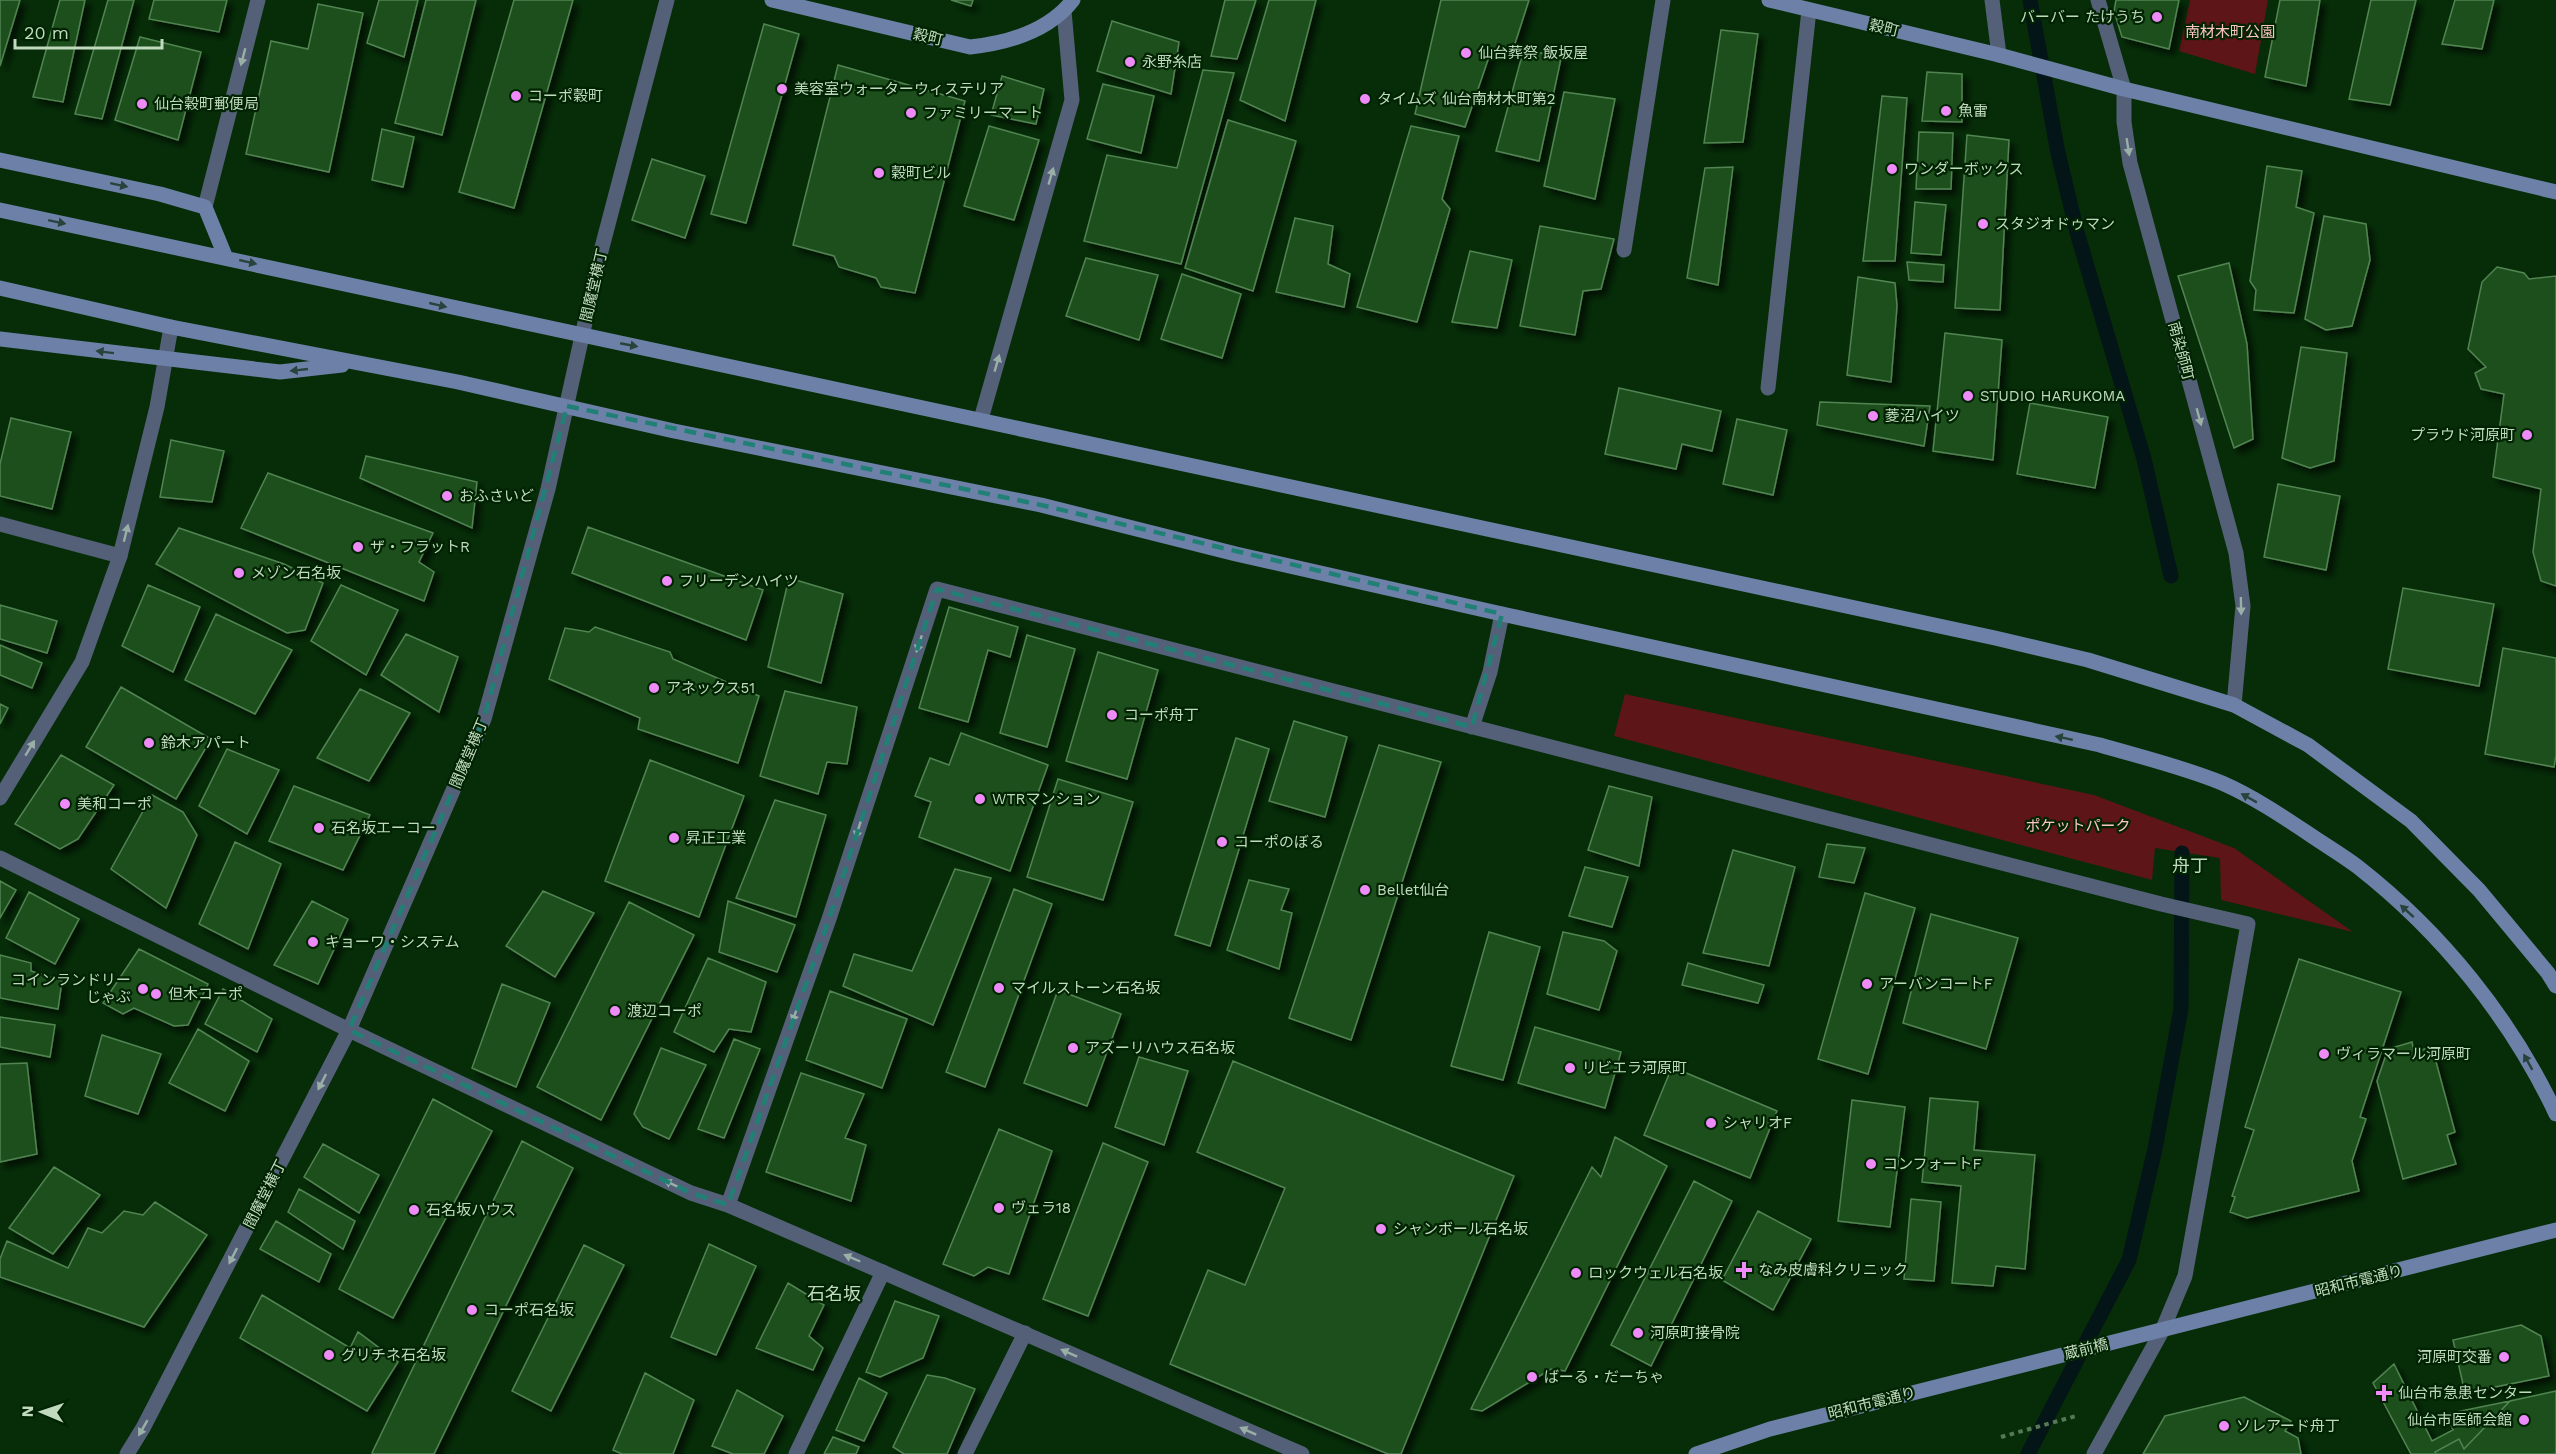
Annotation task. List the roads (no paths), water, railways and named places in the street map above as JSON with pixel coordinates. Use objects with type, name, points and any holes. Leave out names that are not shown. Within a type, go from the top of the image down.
[{"type":"street","points":[[226,258],[205,207],[258,0]]},
{"type":"street","name":"閻魔堂横丁","points":[[127,1454],[143,1428],[349,1030],[484,719],[548,489],[600,255],[667,0]]},
{"type":"street","name":"穀町","points":[[772,0],[810,4],[970,47],[996,44],[1021,37],[1069,6]]},
{"type":"street","points":[[1624,250],[1663,0]]},
{"type":"street","name":"穀町","points":[[1769,0],[1999,55],[2124,89],[2556,192]]},
{"type":"street","points":[[1992,0],[1999,55]]},
{"type":"street","name":"南染師町","points":[[2098,0],[2124,89],[2124,122],[2130,163],[2235,553],[2243,606],[2234,705]]},
{"type":"street","points":[[981,419],[1072,100],[1069,6]]},
{"type":"street","points":[[1768,388],[1809,10]]},
{"type":"street","points":[[0,160],[160,194],[205,207]]},
{"type":"street","points":[[0,210],[1995,638],[2130,672],[2234,705],[2308,745],[2411,821],[2479,890],[2548,973],[2556,986]]},
{"type":"street","points":[[0,288],[171,327],[357,363],[567,406],[674,431],[1041,505],[1236,554],[2100,746],[2165,763],[2223,784],[2287,819],[2357,867],[2413,916],[2464,970],[2513,1034],[2556,1114]]},
{"type":"street","points":[[0,798],[82,662],[120,556],[157,407],[171,327]]},
{"type":"street","points":[[0,339],[280,372],[357,363]]},
{"type":"street","points":[[0,524],[120,556]]},
{"type":"street","points":[[728,1205],[829,920],[937,589],[2161,904],[2248,924],[2185,1276],[2162,1331],[2094,1454]]},
{"type":"street","points":[[1472,727],[1490,672],[1502,614]]},
{"type":"street","points":[[0,858],[349,1030],[691,1193],[728,1205],[1302,1454]]},
{"type":"street","name":"昭和市電通り","points":[[2121,1340],[2556,1230]]},
{"type":"street","points":[[796,1454],[883,1272]]},
{"type":"street","points":[[965,1454],[1025,1333]]},
{"type":"street","name":"蔵前橋","points":[[2050,1358],[2121,1340]]},
{"type":"street","name":"昭和市電通り","points":[[1696,1454],[1770,1429],[2050,1358]]},
{"type":"waterway","points":[[2030,0],[2058,153],[2078,236],[2144,459],[2171,576]]},
{"type":"waterway","points":[[2028,1454],[2129,1260],[2155,1149],[2181,1009],[2182,853]]},
{"type":"place","name":"バーバー たけうち","points":[[2157,17]]},
{"type":"place","name":"仙台葬祭 飯坂屋","points":[[1466,53]]},
{"type":"place","name":"永野糸店","points":[[1130,62]]},
{"type":"place","name":"美容室ウォーターウィステリア","points":[[782,89]]},
{"type":"place","name":"コーポ穀町","points":[[516,96]]},
{"type":"place","name":"タイムズ 仙台南材木町第2","points":[[1365,99]]},
{"type":"place","name":"仙台穀町郵便局","points":[[142,104]]},
{"type":"place","name":"魚雷","points":[[1946,111]]},
{"type":"place","name":"ファミリーマート","points":[[911,113]]},
{"type":"place","name":"ワンダーボックス","points":[[1892,169]]},
{"type":"place","name":"穀町ビル","points":[[879,173]]},
{"type":"place","name":"スタジオドゥマン","points":[[1983,224]]},
{"type":"place","name":"STUDIO HARUKOMA","points":[[1968,396]]},
{"type":"place","name":"菱沼ハイツ","points":[[1873,416]]},
{"type":"place","name":"プラウド河原町","points":[[2527,435]]},
{"type":"place","name":"おふさいど","points":[[447,496]]},
{"type":"place","name":"ザ・フラットR","points":[[358,547]]},
{"type":"place","name":"メゾン石名坂","points":[[239,573]]},
{"type":"place","name":"フリーデンハイツ","points":[[667,581]]},
{"type":"place","name":"アネックス51","points":[[654,688]]},
{"type":"place","name":"コーポ舟丁","points":[[1112,715]]},
{"type":"place","name":"鈴木アパート","points":[[149,743]]},
{"type":"place","name":"WTRマンション","points":[[980,799]]},
{"type":"place","name":"美和コーポ","points":[[65,804]]},
{"type":"place","name":"石名坂エーコー","points":[[319,828]]},
{"type":"place","name":"昇正工業","points":[[674,838]]},
{"type":"place","name":"コーポのぼる","points":[[1222,842]]},
{"type":"place","name":"Bellet仙台","points":[[1365,890]]},
{"type":"place","name":"キョーワ・システム","points":[[313,942]]},
{"type":"place","name":"アーバンコートF","points":[[1867,984]]},
{"type":"place","name":"マイルストーン石名坂","points":[[999,988]]},
{"type":"place","name":"コインランドリー じゃぶ","points":[[143,989]]},
{"type":"place","name":"但木コーポ","points":[[156,994]]},
{"type":"place","name":"渡辺コーポ","points":[[615,1011]]},
{"type":"place","name":"アズーリハウス石名坂","points":[[1073,1048]]},
{"type":"place","name":"ヴィラマール河原町","points":[[2324,1054]]},
{"type":"place","name":"リビエラ河原町","points":[[1570,1068]]},
{"type":"place","name":"シャリオF","points":[[1711,1123]]},
{"type":"place","name":"コンフォートF","points":[[1871,1164]]},
{"type":"place","name":"ヴェラ18","points":[[999,1208]]},
{"type":"place","name":"石名坂ハウス","points":[[414,1210]]},
{"type":"place","name":"シャンボール石名坂","points":[[1381,1229]]},
{"type":"place","name":"なみ皮膚科クリニック","points":[[1744,1270]]},
{"type":"place","name":"ロックウェル石名坂","points":[[1576,1273]]},
{"type":"place","name":"コーポ石名坂","points":[[472,1310]]},
{"type":"place","name":"河原町接骨院","points":[[1638,1333]]},
{"type":"place","name":"グリチネ石名坂","points":[[329,1355]]},
{"type":"place","name":"河原町交番","points":[[2504,1357]]},
{"type":"place","name":"ばーる・だーちゃ","points":[[1532,1377]]},
{"type":"place","name":"仙台市急患センター","points":[[2384,1393]]},
{"type":"place","name":"仙台市医師会館","points":[[2524,1420]]},
{"type":"place","name":"ソレアード舟丁","points":[[2224,1426]]},
{"type":"district","name":"舟丁","points":[[2190,865]]},
{"type":"district","name":"石名坂","points":[[834,1293]]},
{"type":"park label","name":"南材木町公園","points":[[2230,32]]},
{"type":"park label","name":"ポケットパーク","points":[[2078,826]]}]
